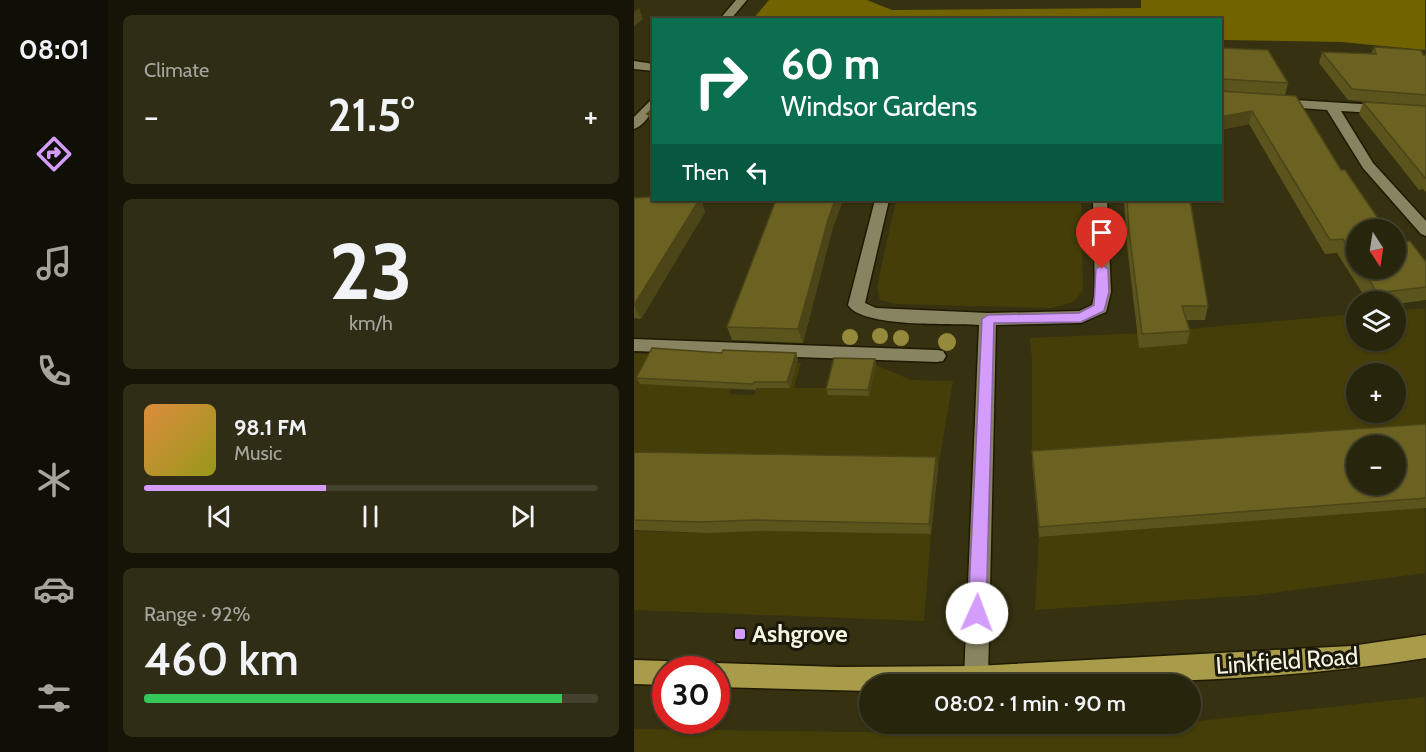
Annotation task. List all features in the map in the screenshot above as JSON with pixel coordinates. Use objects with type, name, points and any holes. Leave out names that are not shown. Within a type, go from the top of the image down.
[{"type":"main road","name":"Linkfield Road","points":[[1051,674],[1351,658],[1426,646]]},
{"type":"main road","points":[[634,672],[652,673]]},
{"type":"main road","name":"Linkfield Road","points":[[730,675],[859,679]]},
{"type":"street","points":[[726,18],[742,0]]},
{"type":"street","points":[[634,65],[652,68]]},
{"type":"street","points":[[1265,102],[1426,112]]},
{"type":"street","points":[[634,125],[652,103]]},
{"type":"street","points":[[1332,107],[1368,165],[1426,231]]},
{"type":"street","points":[[882,201],[856,305],[872,314],[988,319],[1081,317],[1100,308],[1103,292],[1100,201]]},
{"type":"street","points":[[976,674],[988,319]]},
{"type":"street","points":[[634,345],[937,356]]},
{"type":"shaded area","points":[[769,0],[867,0],[892,10],[1141,8],[1141,0],[1425,0],[1425,50],[1341,42],[1222,40],[1222,18],[754,18]]},
{"type":"shaded area","points":[[896,201],[1081,201],[1083,290],[1074,302],[1052,308],[897,304],[880,300],[877,287]]},
{"type":"shaded area","points":[[1425,308],[1425,434],[1346,435],[1346,440],[1032,462],[1030,338],[1144,333],[1346,315],[1346,351],[1406,351],[1406,310]]},
{"type":"shaded area","points":[[634,353],[740,363],[729,394],[754,395],[765,363],[801,363],[794,388],[830,388],[869,396],[876,365],[911,380],[953,381],[938,468],[634,463]]},
{"type":"shaded area","points":[[1425,508],[1425,573],[1257,595],[1035,610],[1039,537]]},
{"type":"shaded area","points":[[707,530],[931,534],[924,621],[634,610],[634,531],[706,533]]},
{"type":"shaded area","points":[[1425,697],[1425,752],[634,752],[634,729],[652,729],[652,734],[730,734],[730,730],[859,732],[859,734],[1201,734],[1201,721]]},
{"type":"building","points":[[1374,47],[1421,50],[1423,55],[1426,55],[1426,95],[1352,89],[1322,52],[1376,54]]},
{"type":"building","points":[[1222,48],[1268,50],[1288,83],[1223,79],[1222,85]]},
{"type":"building","points":[[1222,91],[1296,96],[1341,170],[1345,170],[1378,219],[1346,219],[1346,244],[1343,239],[1330,240],[1252,111],[1222,117]]},
{"type":"building","points":[[1363,102],[1426,106],[1426,178],[1425,178]]},
{"type":"building","points":[[652,197],[652,201],[698,201],[634,305],[634,198]]},
{"type":"building","points":[[776,201],[835,201],[798,329],[727,327]]},
{"type":"building","points":[[1127,201],[1190,201],[1208,306],[1182,306],[1190,331],[1142,334]]},
{"type":"building","points":[[1406,241],[1410,241],[1426,262],[1426,287],[1376,291],[1369,279],[1406,279]]},
{"type":"building","points":[[652,348],[722,353],[723,350],[796,353],[787,382],[754,382],[753,384],[636,378]]},
{"type":"building","points":[[834,358],[875,359],[868,390],[826,389]]},
{"type":"building","points":[[1426,424],[1426,498],[1039,527],[1032,451]]},
{"type":"building","points":[[634,452],[936,457],[929,524],[634,520]]},
{"type":"place","name":"Ashgrove","points":[[740,634]]},
{"type":"route","points":[[977,613],[988,319],[1081,317],[1100,308],[1103,292],[1102,269]]}]
